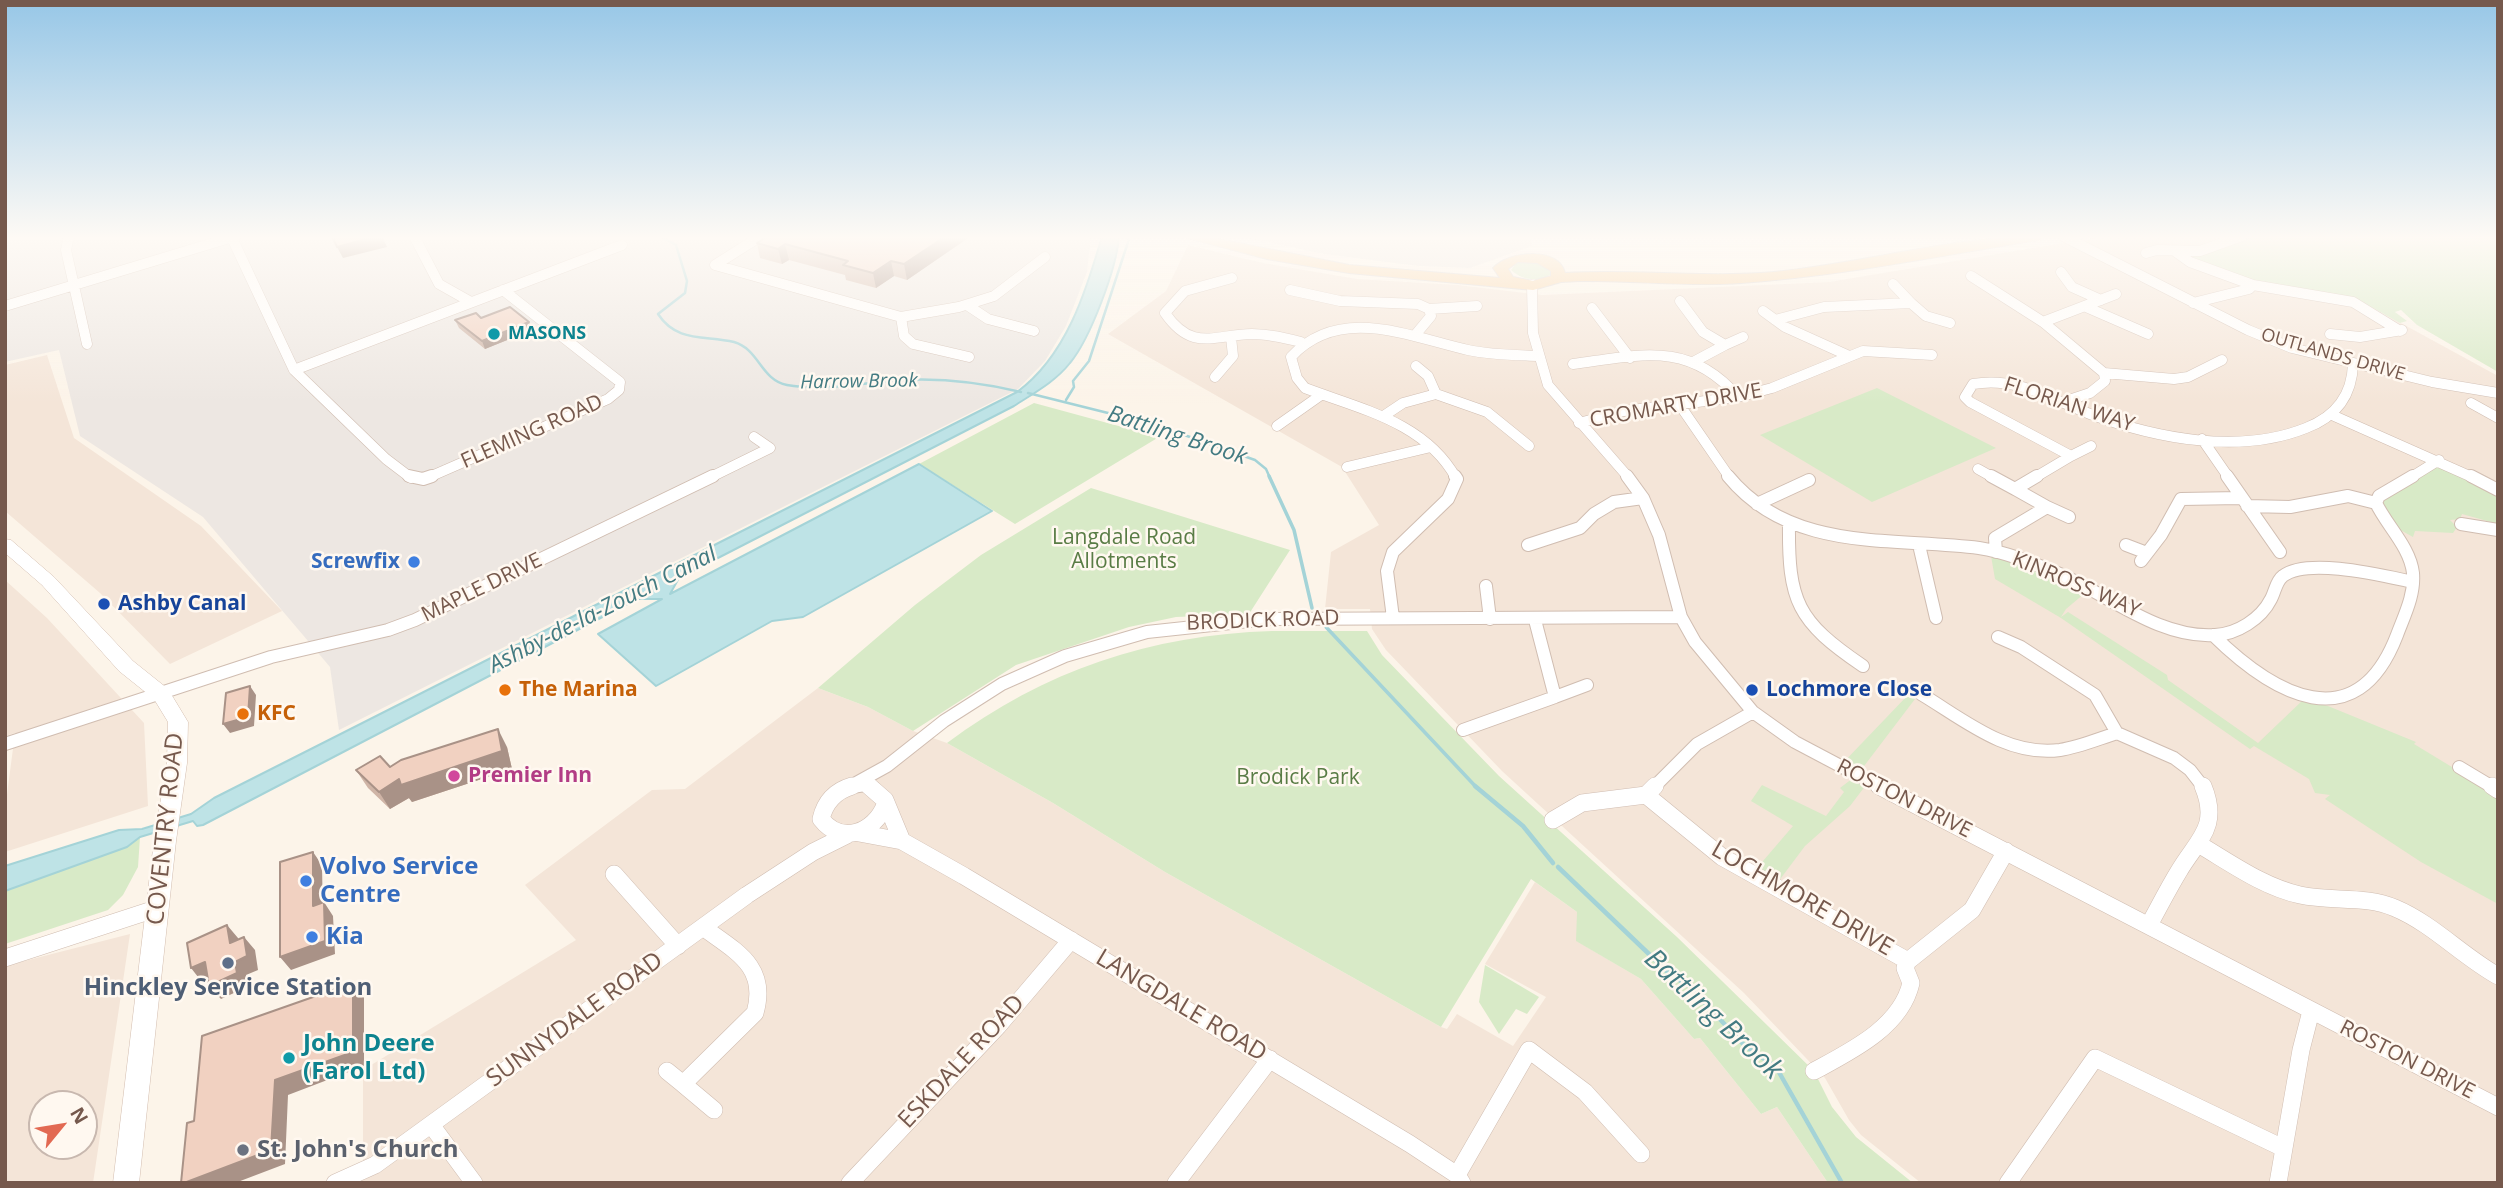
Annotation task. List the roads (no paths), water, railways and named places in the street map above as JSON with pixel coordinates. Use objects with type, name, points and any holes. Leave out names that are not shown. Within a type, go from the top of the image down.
[{"type":"main road","name":"COVENTRY ROAD","points":[[5,544],[48,582],[126,666],[161,694],[178,722],[177,763],[164,841],[125,1183]]},
{"type":"street","points":[[5,299],[40,291]]},
{"type":"street","points":[[5,306],[51,291]]},
{"type":"street","points":[[76,291],[87,344]]},
{"type":"street","points":[[259,291],[294,370],[499,291]]},
{"type":"street","points":[[452,291],[471,302]]},
{"type":"street","name":"FLEMING ROAD","points":[[294,370],[386,459],[412,478],[423,479],[466,463],[599,404],[619,390],[620,382],[505,291]]},
{"type":"street","points":[[810,291],[901,317],[967,305],[1000,291]]},
{"type":"street","points":[[1183,291],[1172,298],[1165,313],[1174,329],[1197,341],[1273,334],[1301,342]]},
{"type":"street","points":[[1297,291],[1340,301],[1406,301],[1429,309],[1477,306]]},
{"type":"street","name":"ROSTON DRIVE","points":[[1531,291],[1530,305],[1538,356],[1548,385],[1579,423],[1617,461],[1643,498],[1659,535],[1681,617],[1728,685],[1753,712],[1805,747],[2498,1107]]},
{"type":"street","points":[[1900,291],[1926,316],[1950,323]]},
{"type":"street","points":[[1995,291],[2043,322],[2104,373],[2174,379],[2188,377],[2222,360]]},
{"type":"street","points":[[2082,291],[2101,300]]},
{"type":"street","name":"OUTLANDS DRIVE","points":[[2171,291],[2269,339],[2354,364],[2498,393]]},
{"type":"street","points":[[2193,303],[2232,291]]},
{"type":"street","points":[[2291,291],[2353,302],[2403,330],[2360,337],[2330,334]]},
{"type":"street","points":[[2043,322],[2116,293]]},
{"type":"street","points":[[1680,301],[1703,332],[1725,345]]},
{"type":"street","points":[[1775,320],[1824,307],[1912,303]]},
{"type":"street","points":[[967,305],[988,319],[1034,331]]},
{"type":"street","points":[[2086,307],[2148,334]]},
{"type":"street","points":[[1592,308],[1630,358]]},
{"type":"street","points":[[1416,334],[1431,317],[1429,309]]},
{"type":"street","points":[[1763,311],[1775,320],[1847,355]]},
{"type":"street","points":[[901,317],[904,335],[913,344],[970,357]]},
{"type":"street","points":[[1393,618],[1387,571],[1392,551],[1448,499],[1457,479],[1451,463],[1385,415],[1305,388],[1297,378],[1291,357],[1301,342],[1315,335],[1371,328],[1416,334],[1468,350],[1538,356]]},
{"type":"street","points":[[1215,377],[1233,356],[1231,337]]},
{"type":"street","points":[[1695,361],[1743,337]]},
{"type":"street","name":"CROMARTY DRIVE","points":[[1579,423],[1623,411],[1738,397],[1772,388],[1847,355],[1891,350],[1932,355]]},
{"type":"street","points":[[1573,364],[1666,356],[1695,361],[1714,371],[1738,397]]},
{"type":"street","points":[[2354,364],[2346,399],[2332,415],[2439,460],[2498,490]]},
{"type":"street","points":[[1416,366],[1428,376],[1436,394]]},
{"type":"street","points":[[2063,402],[2099,388],[2105,381],[2104,373]]},
{"type":"street","name":"FLORIAN WAY","points":[[2071,456],[1970,402],[1965,397],[1973,384],[1987,380],[2024,386],[2129,426],[2202,439],[2273,438],[2305,430],[2332,415]]},
{"type":"street","points":[[1385,415],[1403,403],[1436,394],[1486,412],[1529,446]]},
{"type":"street","points":[[1277,426],[1321,395]]},
{"type":"street","points":[[2470,403],[2498,418]]},
{"type":"street","name":"KINROSS WAY","points":[[1679,404],[1737,485],[1756,504],[1789,522],[1851,539],[1996,552],[2080,582],[2165,625],[2213,635],[2234,632],[2248,624],[2268,604],[2282,577],[2291,572],[2345,570],[2413,582]]},
{"type":"street","name":"MAPLE DRIVE","points":[[161,694],[271,657],[388,630],[415,620],[770,447],[754,437]]},
{"type":"street","points":[[2202,439],[2280,552]]},
{"type":"street","points":[[2015,489],[2091,446]]},
{"type":"street","points":[[1347,467],[1431,447]]},
{"type":"street","points":[[2376,503],[2379,496],[2439,460]]},
{"type":"street","points":[[1978,469],[2069,517]]},
{"type":"street","points":[[1756,504],[1808,480]]},
{"type":"street","points":[[2126,545],[2144,557],[2181,499],[2290,507],[2348,496],[2376,503],[2413,570],[2413,593],[2392,652],[2372,680],[2338,699],[2308,696],[2287,688],[2230,653],[2213,635]]},
{"type":"street","points":[[1528,545],[1580,528],[1594,514],[1614,502],[1643,498]]},
{"type":"street","points":[[1996,552],[1995,538],[2047,507]]},
{"type":"street","points":[[1789,522],[1793,595],[1803,618],[1832,646],[1863,666]]},
{"type":"street","points":[[2461,524],[2498,530]]},
{"type":"street","points":[[1919,545],[1936,618]]},
{"type":"street","points":[[1486,586],[1490,619]]},
{"type":"street","name":"BRODICK ROAD","points":[[849,787],[884,770],[943,721],[980,696],[1064,656],[1122,636],[1157,628],[1219,620],[1681,617]]},
{"type":"street","points":[[1535,620],[1555,697]]},
{"type":"street","points":[[1998,637],[2021,648],[2095,695],[2118,733]]},
{"type":"street","points":[[1464,730],[1587,685]]},
{"type":"street","points":[[5,744],[161,694]]},
{"type":"street","points":[[1922,694],[1987,734],[2031,750],[2056,751],[2118,733],[2148,743],[2181,761],[2200,778],[2209,797],[2208,827],[2200,845],[2185,861],[2149,925]]},
{"type":"street","points":[[1553,820],[1582,803],[1646,795],[1697,744],[1753,712]]},
{"type":"street","points":[[2459,766],[2498,790]]},
{"type":"street","name":"BRODICK ROAD","points":[[874,789],[884,770]]},
{"type":"street","points":[[885,805],[877,823],[853,834],[829,830],[821,819],[822,810],[831,797],[849,787],[874,789],[883,796],[902,841]]},
{"type":"street","name":"LOCHMORE DRIVE","points":[[1646,795],[1722,857],[1908,961],[1972,910],[2006,851]]},
{"type":"street","name":"SUNNYDALE ROAD","points":[[813,852],[829,830]]},
{"type":"street","name":"SUNNYDALE ROAD","points":[[335,1183],[375,1165],[432,1126],[678,946],[813,852],[853,834]]},
{"type":"street","name":"LANGDALE ROAD","points":[[853,834],[902,841],[1270,1059],[1459,1179]]},
{"type":"street","points":[[2200,845],[2262,881],[2301,895],[2353,898],[2397,909],[2478,966],[2498,976]]},
{"type":"street","points":[[614,874],[678,946]]},
{"type":"street","points":[[5,958],[158,908]]},
{"type":"street","points":[[683,1084],[755,1013],[760,999],[759,984],[751,963],[704,928]]},
{"type":"street","name":"ESKDALE ROAD","points":[[850,1183],[998,1026],[1071,940]]},
{"type":"street","points":[[1814,1072],[1865,1039],[1901,1010],[1911,984],[1905,968],[1908,961]]},
{"type":"street","points":[[2277,1183],[2311,1011]]},
{"type":"street","points":[[1459,1179],[1529,1050],[1586,1092],[1641,1154]]},
{"type":"street","points":[[1176,1183],[1270,1059]]},
{"type":"street","points":[[2008,1183],[2095,1059],[2283,1148]]},
{"type":"street","points":[[667,1071],[714,1110]]},
{"type":"street","points":[[432,1126],[474,1183]]},
{"type":"water","name":"Ashby-de-la-Zouch Canal","points":[[1084,291],[1105,291],[1078,352],[1051,382],[1014,406],[679,578],[670,594],[919,464],[992,511],[803,617],[772,621],[656,686],[598,634],[662,599],[637,599],[203,825],[197,826],[193,821],[140,837],[127,847],[5,891],[5,866],[119,830],[142,829],[191,814],[214,798],[1017,392],[1049,360],[1061,342]]},
{"type":"waterway","name":"Harrow Brook","points":[[685,291],[658,314],[666,323],[683,334],[734,342],[742,346],[771,377],[787,385],[816,387],[934,380],[1021,392]]},
{"type":"waterway","points":[[1066,400],[1074,387],[1073,381],[1089,361],[1112,291]]},
{"type":"waterway","name":"Battling Brook","points":[[1028,393],[1156,425],[1255,460],[1266,469],[1270,478]]},
{"type":"waterway","name":"Battling Brook","points":[[1269,476],[1294,530],[1312,608]]},
{"type":"waterway","name":"Battling Brook","points":[[1326,627],[1476,786]]},
{"type":"waterway","name":"Battling Brook","points":[[1476,786],[1523,826],[1553,863]]},
{"type":"waterway","name":"Battling Brook","points":[[1558,867],[1673,977],[1687,984],[1745,1046],[1776,1067],[1842,1183]]},
{"type":"place","name":"MASONS","points":[[494,334]]},
{"type":"place","name":"Screwfix","points":[[414,562]]},
{"type":"place","name":"Ashby Canal","points":[[104,604]]},
{"type":"place","name":"The Marina","points":[[505,690]]},
{"type":"place","name":"Lochmore Close","points":[[1752,690]]},
{"type":"place","name":"KFC","points":[[243,714]]},
{"type":"place","name":"Premier Inn","points":[[454,776]]},
{"type":"place","name":"Volvo Service Centre","points":[[306,881]]},
{"type":"place","name":"Kia","points":[[312,937]]},
{"type":"place","name":"Hinckley Service Station","points":[[228,963]]},
{"type":"place","name":"John Deere (Farol Ltd)","points":[[289,1058]]},
{"type":"place","name":"St. John's Church","points":[[243,1150]]},
{"type":"park label","name":"Langdale Road Allotments","points":[[1124,550]]},
{"type":"park label","name":"Brodick Park","points":[[1298,778]]}]
